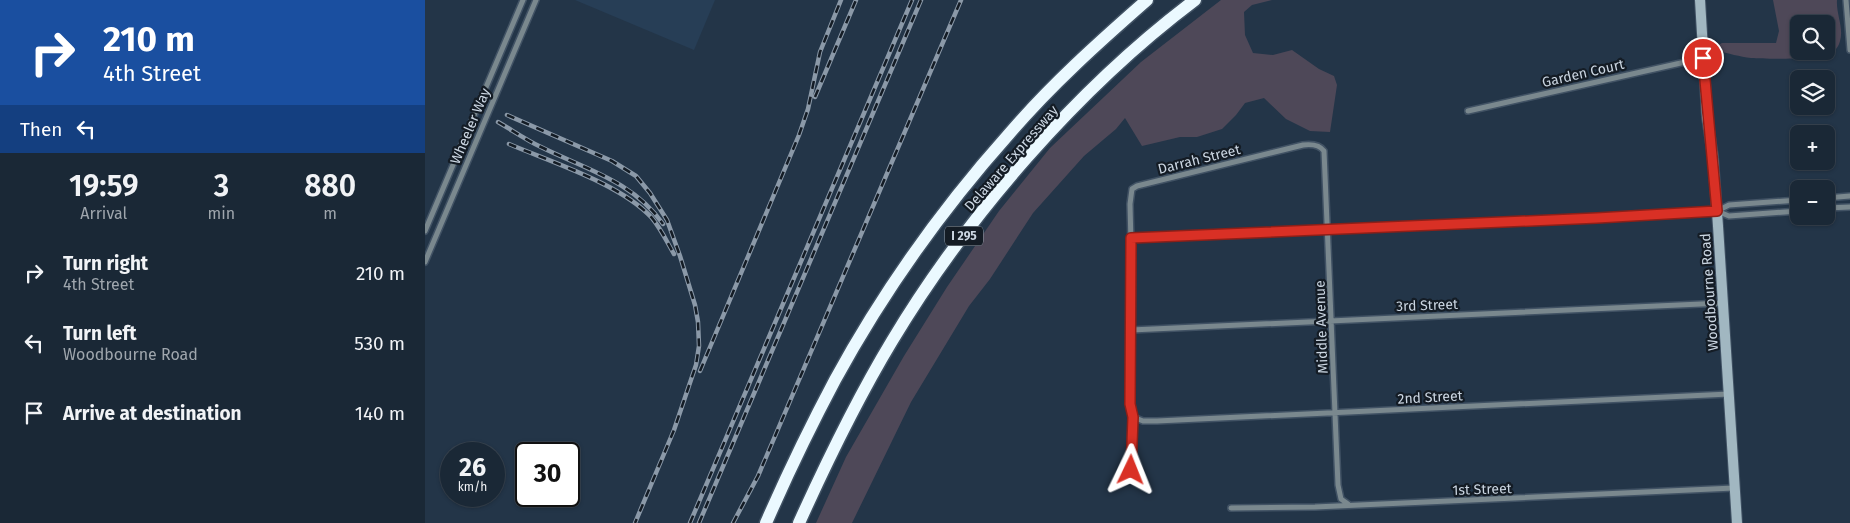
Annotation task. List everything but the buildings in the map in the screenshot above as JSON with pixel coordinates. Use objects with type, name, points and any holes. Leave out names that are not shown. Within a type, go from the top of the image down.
[{"type":"highway","name":"Delaware Expressway","points":[[766,523],[802,445],[843,366],[901,274],[931,231],[975,173],[1034,106],[1105,37],[1147,0]]},
{"type":"highway","name":"Delaware Expressway","points":[[799,523],[833,451],[872,376],[913,309],[968,230],[1029,156],[1080,102],[1143,43],[1195,0]]},
{"type":"main road","name":"Woodbourne Road","points":[[1700,0],[1703,58],[1717,211],[1737,523]]},
{"type":"street","name":"Wheeler Way","points":[[425,231],[523,0]]},
{"type":"street","name":"Wheeler Way","points":[[425,262],[536,0]]},
{"type":"street","points":[[1846,0],[1850,50]]},
{"type":"street","name":"Garden Court","points":[[1467,111],[1703,58]]},
{"type":"street","name":"Darrah Street","points":[[1131,238],[1131,191],[1137,186],[1303,145],[1311,144],[1320,147]]},
{"type":"street","name":"Middle Avenue","points":[[1320,147],[1324,151],[1338,485],[1341,499],[1348,504]]},
{"type":"street","points":[[1835,197],[1850,196]]},
{"type":"street","points":[[1131,470],[1133,417],[1130,404],[1131,238],[1717,211],[1729,205],[1790,201]]},
{"type":"street","points":[[1835,207],[1850,206]]},
{"type":"street","points":[[1717,211],[1729,216],[1790,212]]},
{"type":"street","name":"3rd Street","points":[[1131,330],[1723,303]]},
{"type":"street","name":"2nd Street","points":[[1133,417],[1143,421],[1157,421],[1729,394]]},
{"type":"street","name":"1st Street","points":[[1231,508],[1315,507],[1348,504],[1540,498],[1735,488]]},
{"type":"shaded area","points":[[575,0],[715,0],[694,50]]},
{"type":"shaded area","points":[[1221,0],[1272,0],[1252,5],[1244,12],[1245,35],[1253,53],[1273,55],[1292,50],[1319,69],[1334,76],[1337,85],[1330,132],[1310,131],[1286,119],[1264,98],[1245,103],[1222,129],[1197,137],[1180,137],[1142,146],[1125,118],[1116,129],[1084,156],[1033,213],[990,279],[969,306],[911,402],[852,523],[816,523],[846,457],[904,356],[947,287],[999,211],[1050,148],[1141,62]]},
{"type":"shaded area","points":[[1773,0],[1837,0],[1841,36],[1835,50],[1835,15],[1790,15],[1790,58],[1747,57],[1717,51],[1716,46],[1722,43],[1776,43],[1779,31]]},
{"type":"railway","points":[[700,371],[799,135],[808,109],[820,52],[841,0]]},
{"type":"railway","points":[[815,97],[856,0]]},
{"type":"railway","points":[[690,523],[912,0]]},
{"type":"railway","points":[[699,523],[921,0]]},
{"type":"railway","points":[[733,523],[758,476],[961,0]]},
{"type":"railway","points":[[507,115],[612,161],[636,176],[650,193],[667,220],[680,256],[695,305],[698,322],[699,346],[696,365],[674,430],[635,523]]},
{"type":"railway","points":[[498,122],[535,144],[623,187],[651,209],[663,224]]},
{"type":"railway","points":[[509,144],[604,184],[639,206],[652,218],[674,254]]},
{"type":"route","points":[[1131,470],[1133,417],[1130,404],[1131,238],[1717,211],[1703,58]]}]
